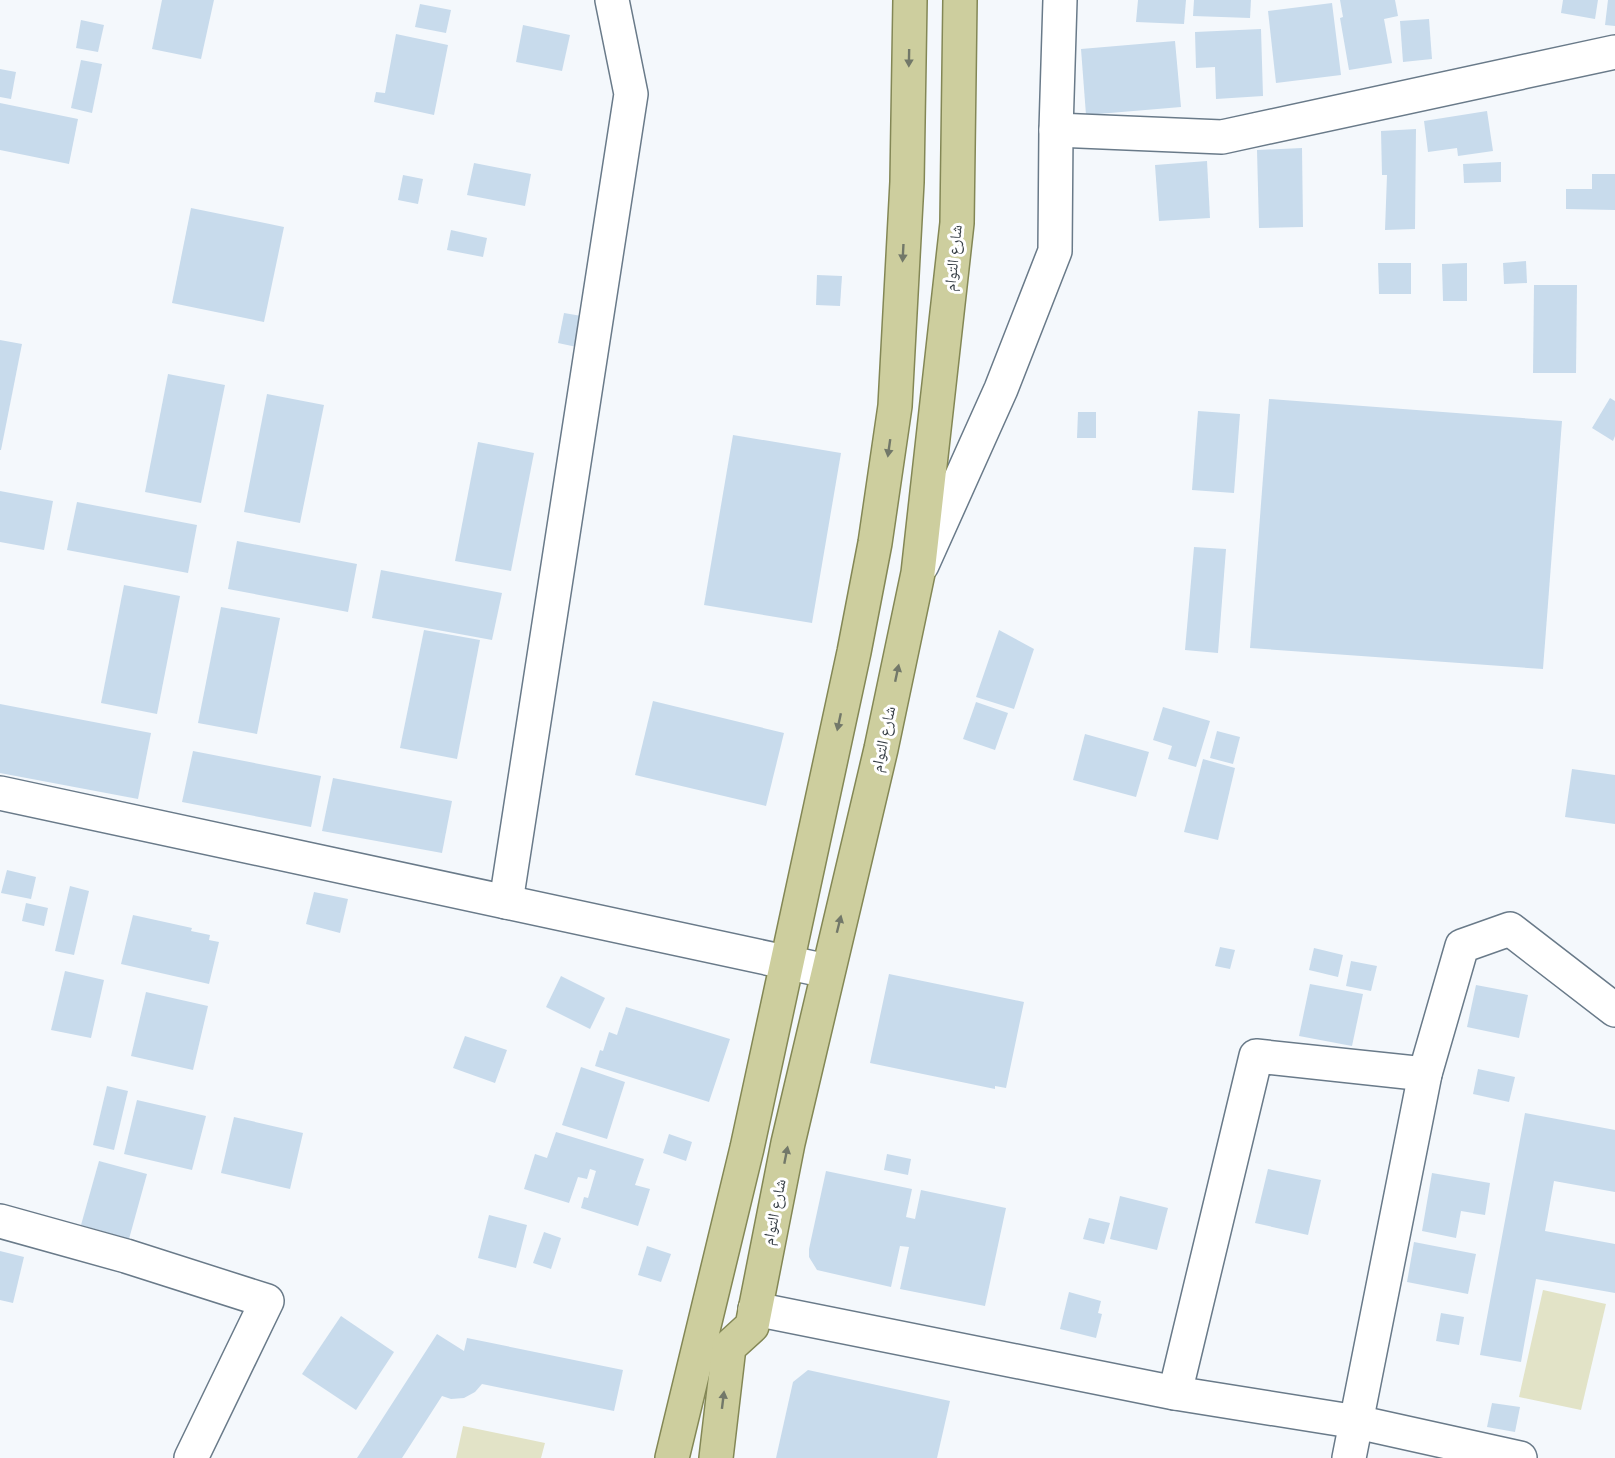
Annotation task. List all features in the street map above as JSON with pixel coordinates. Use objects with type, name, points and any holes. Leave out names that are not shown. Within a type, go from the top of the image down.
[{"type":"main road","points":[[672,1458],[747,1148],[854,652],[875,543],[895,406],[907,182],[910,0]]},
{"type":"main road","name":"شارع التوام","points":[[716,1458],[729,1347],[752,1326],[788,1143],[881,748],[918,573],[957,223],[960,0]]},
{"type":"street","points":[[506,902],[631,94],[612,0]]},
{"type":"street","points":[[918,573],[1000,389],[1055,251],[1060,0]]},
{"type":"street","points":[[1056,130],[1222,137],[1615,52]]},
{"type":"street","points":[[0,793],[827,971]]},
{"type":"street","points":[[1349,1458],[1425,1074],[1462,946],[1510,928],[1615,1010]]},
{"type":"street","points":[[1174,1393],[1256,1056],[1425,1074]]},
{"type":"street","points":[[0,1221],[126,1256],[267,1301],[191,1458]]},
{"type":"street","points":[[755,1310],[1174,1393],[1357,1422],[1520,1458]]},
{"type":"green space","points":[[1543,1290],[1606,1304],[1581,1410],[1519,1397]]},
{"type":"green space","points":[[463,1426],[545,1443],[541,1458],[456,1458]]},
{"type":"building","points":[[162,0],[214,0],[201,59],[152,49]]},
{"type":"building","points":[[1138,0],[1186,0],[1184,24],[1136,22]]},
{"type":"building","points":[[1194,0],[1251,0],[1250,18],[1193,16]]},
{"type":"building","points":[[1340,0],[1395,0],[1398,16],[1384,19],[1392,63],[1349,70],[1340,18],[1343,17]]},
{"type":"building","points":[[1563,0],[1598,0],[1595,19],[1561,13]]},
{"type":"building","points":[[1608,0],[1615,0],[1615,26],[1605,25]]},
{"type":"building","points":[[1332,3],[1341,75],[1276,83],[1268,11]]},
{"type":"building","points":[[420,4],[451,10],[446,33],[415,27]]},
{"type":"building","points":[[1429,19],[1432,59],[1403,62],[1400,21]]},
{"type":"building","points":[[81,20],[104,25],[98,52],[76,48]]},
{"type":"building","points":[[523,25],[570,35],[562,71],[516,62]]},
{"type":"building","points":[[1261,29],[1263,96],[1216,99],[1215,67],[1196,68],[1195,32]]},
{"type":"building","points":[[396,34],[448,45],[434,115],[374,102],[376,92],[385,93]]},
{"type":"building","points":[[1175,41],[1181,107],[1086,115],[1081,49]]},
{"type":"building","points":[[81,60],[102,64],[92,113],[71,108]]},
{"type":"building","points":[[0,69],[16,72],[11,99],[0,97]]},
{"type":"building","points":[[0,103],[78,119],[69,164],[0,150]]},
{"type":"building","points":[[1487,111],[1493,151],[1458,156],[1457,148],[1428,152],[1424,121]]},
{"type":"building","points":[[1416,129],[1415,229],[1385,230],[1387,175],[1382,175],[1381,131]]},
{"type":"building","points":[[1302,148],[1303,227],[1259,228],[1257,150]]},
{"type":"building","points":[[1207,161],[1210,218],[1159,221],[1155,165]]},
{"type":"building","points":[[1501,162],[1501,182],[1464,183],[1463,164]]},
{"type":"building","points":[[474,163],[531,174],[525,206],[467,195]]},
{"type":"building","points":[[1592,174],[1615,174],[1615,210],[1566,209],[1566,189],[1592,189]]},
{"type":"building","points":[[403,175],[423,179],[418,204],[398,200]]},
{"type":"building","points":[[191,208],[284,227],[264,322],[172,303]]},
{"type":"building","points":[[451,230],[487,238],[483,257],[447,250]]},
{"type":"building","points":[[1526,261],[1527,283],[1504,284],[1503,263]]},
{"type":"building","points":[[1378,263],[1411,263],[1411,294],[1379,294]]},
{"type":"building","points":[[1467,263],[1467,301],[1443,301],[1442,264]]},
{"type":"building","points":[[817,275],[842,276],[840,306],[816,305]]},
{"type":"building","points":[[1534,285],[1577,285],[1576,373],[1533,373]]},
{"type":"building","points":[[564,313],[593,318],[586,349],[558,343]]},
{"type":"building","points":[[0,340],[22,344],[1,450],[0,450]]},
{"type":"building","points":[[168,374],[225,385],[201,503],[145,492]]},
{"type":"building","points":[[267,394],[324,405],[300,523],[244,512]]},
{"type":"building","points":[[1610,398],[1615,401],[1613,441],[1592,428]]},
{"type":"building","points":[[1269,399],[1562,421],[1543,669],[1250,648]]},
{"type":"building","points":[[1198,411],[1240,414],[1234,493],[1192,490]]},
{"type":"building","points":[[1078,412],[1096,412],[1096,438],[1077,438]]},
{"type":"building","points":[[733,435],[841,453],[812,623],[704,605]]},
{"type":"building","points":[[478,442],[534,453],[511,571],[455,561]]},
{"type":"building","points":[[0,491],[53,501],[44,550],[0,542]]},
{"type":"building","points":[[77,502],[197,525],[188,573],[67,550]]},
{"type":"building","points":[[237,541],[357,564],[348,612],[228,589]]},
{"type":"building","points":[[1194,547],[1226,549],[1218,653],[1185,650]]},
{"type":"building","points":[[381,570],[502,593],[492,640],[372,618]]},
{"type":"building","points":[[124,585],[180,596],[157,714],[101,703]]},
{"type":"building","points":[[221,607],[280,618],[257,734],[198,723]]},
{"type":"building","points":[[424,630],[480,640],[457,759],[400,748]]},
{"type":"building","points":[[999,630],[1034,649],[1014,709],[976,697]]},
{"type":"building","points":[[653,701],[784,733],[766,806],[635,775]]},
{"type":"building","points":[[976,702],[1008,713],[995,750],[963,739]]},
{"type":"building","points":[[0,704],[151,733],[138,799],[0,773]]},
{"type":"building","points":[[1163,707],[1210,721],[1196,767],[1168,759],[1172,746],[1153,740]]},
{"type":"building","points":[[1217,731],[1240,737],[1233,764],[1210,758]]},
{"type":"building","points":[[1085,734],[1149,752],[1136,797],[1073,780]]},
{"type":"building","points":[[193,751],[321,776],[311,827],[182,802]]},
{"type":"building","points":[[1203,759],[1235,768],[1218,840],[1184,832]]},
{"type":"building","points":[[1572,769],[1615,775],[1615,824],[1565,817]]},
{"type":"building","points":[[333,778],[452,801],[442,853],[322,831]]},
{"type":"building","points":[[7,870],[36,877],[31,899],[1,893]]},
{"type":"building","points":[[70,886],[89,891],[74,955],[55,951]]},
{"type":"building","points":[[314,892],[348,899],[340,933],[306,924]]},
{"type":"building","points":[[26,903],[48,908],[44,926],[22,921]]},
{"type":"building","points":[[133,915],[192,928],[191,931],[210,935],[209,940],[219,942],[209,984],[121,964]]},
{"type":"building","points":[[1220,947],[1235,950],[1230,969],[1215,966]]},
{"type":"building","points":[[1314,948],[1343,955],[1338,977],[1309,970]]},
{"type":"building","points":[[1351,961],[1377,966],[1371,991],[1346,986]]},
{"type":"building","points":[[65,971],[104,980],[91,1038],[51,1030]]},
{"type":"building","points":[[889,974],[1024,1002],[1006,1088],[995,1086],[995,1089],[870,1063]]},
{"type":"building","points":[[561,976],[605,998],[590,1029],[546,1007]]},
{"type":"building","points":[[1310,984],[1363,994],[1352,1046],[1299,1036]]},
{"type":"building","points":[[1476,985],[1528,995],[1519,1038],[1467,1027]]},
{"type":"building","points":[[146,992],[208,1006],[193,1070],[131,1056]]},
{"type":"building","points":[[626,1007],[730,1039],[709,1102],[595,1066],[609,1032],[617,1035]]},
{"type":"building","points":[[465,1036],[507,1050],[495,1083],[453,1068]]},
{"type":"building","points":[[581,1067],[625,1082],[607,1139],[562,1125]]},
{"type":"building","points":[[1478,1069],[1515,1077],[1509,1102],[1473,1094]]},
{"type":"building","points":[[107,1086],[128,1091],[114,1150],[93,1145]]},
{"type":"building","points":[[137,1100],[206,1116],[192,1170],[124,1154]]},
{"type":"building","points":[[1525,1113],[1615,1130],[1615,1192],[1554,1181],[1545,1231],[1615,1244],[1615,1293],[1536,1279],[1521,1362],[1480,1355]]},
{"type":"building","points":[[234,1117],[303,1133],[290,1189],[221,1173]]},
{"type":"building","points":[[556,1132],[644,1159],[635,1185],[650,1189],[638,1226],[581,1208],[584,1197],[588,1198],[596,1171],[590,1169],[587,1179],[578,1177],[569,1203],[524,1189],[535,1154],[547,1158]]},
{"type":"building","points":[[669,1134],[692,1142],[686,1161],[663,1153]]},
{"type":"building","points":[[887,1154],[911,1159],[908,1175],[884,1170]]},
{"type":"building","points":[[99,1161],[147,1174],[129,1239],[81,1225]]},
{"type":"building","points":[[1268,1169],[1321,1180],[1308,1235],[1255,1223]]},
{"type":"building","points":[[826,1171],[912,1189],[906,1217],[915,1219],[921,1190],[1006,1208],[985,1306],[900,1289],[909,1247],[900,1246],[891,1287],[817,1270],[809,1257],[809,1249]]},
{"type":"building","points":[[1432,1173],[1490,1183],[1485,1215],[1461,1211],[1456,1238],[1422,1231]]},
{"type":"building","points":[[1120,1196],[1168,1208],[1157,1250],[1110,1239]]},
{"type":"building","points":[[489,1215],[527,1225],[516,1268],[478,1258]]},
{"type":"building","points":[[1089,1218],[1110,1223],[1104,1244],[1083,1239]]},
{"type":"building","points":[[544,1232],[561,1238],[551,1269],[533,1263]]},
{"type":"building","points":[[1414,1242],[1476,1254],[1468,1294],[1407,1282]]},
{"type":"building","points":[[647,1246],[671,1254],[661,1282],[638,1275]]},
{"type":"building","points":[[0,1251],[24,1257],[13,1303],[0,1300]]},
{"type":"building","points":[[1069,1292],[1101,1301],[1098,1313],[1102,1314],[1096,1338],[1060,1329]]},
{"type":"building","points":[[1441,1313],[1464,1317],[1459,1345],[1436,1341]]},
{"type":"building","points":[[341,1316],[394,1352],[356,1410],[302,1374]]},
{"type":"building","points":[[437,1334],[464,1351],[467,1338],[623,1370],[614,1411],[482,1384],[475,1392],[464,1398],[451,1399],[442,1396],[402,1458],[357,1458]]},
{"type":"building","points":[[808,1370],[950,1401],[937,1458],[776,1458],[793,1382]]},
{"type":"building","points":[[1492,1403],[1520,1407],[1515,1432],[1487,1427]]}]
